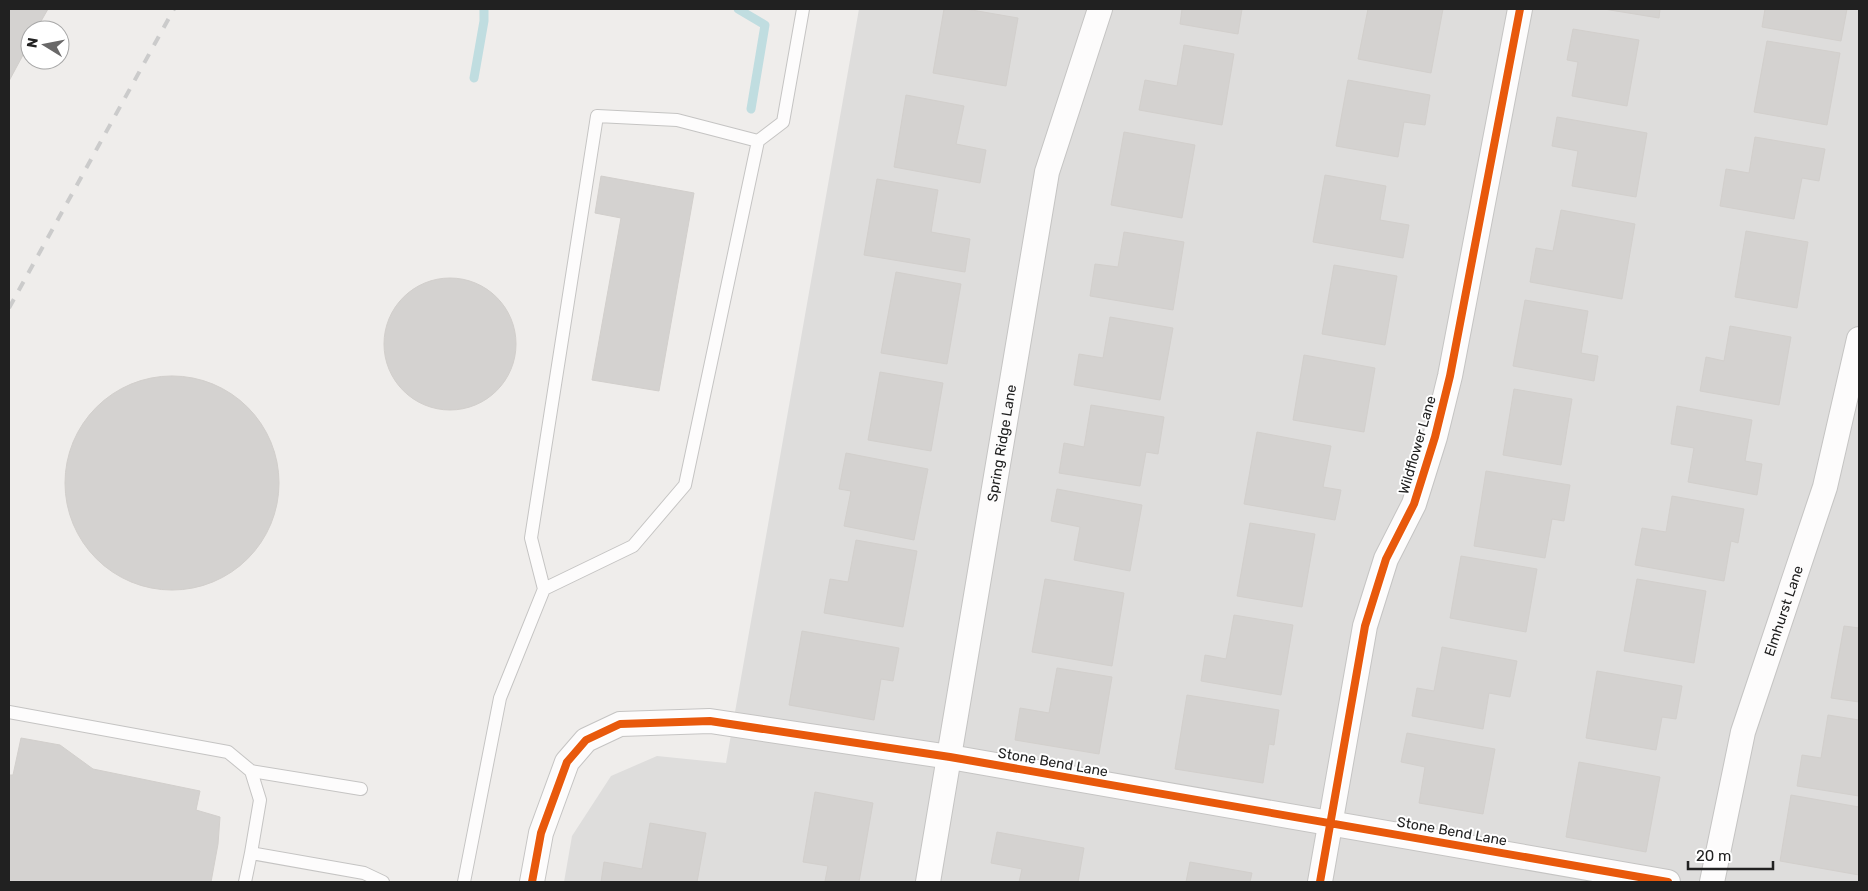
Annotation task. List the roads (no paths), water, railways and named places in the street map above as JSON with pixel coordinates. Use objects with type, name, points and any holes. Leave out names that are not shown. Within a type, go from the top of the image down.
[{"type":"street","name":"Spring Ridge Lane","points":[[928,882],[1047,172],[1100,9]]},
{"type":"street","name":"Wildflower Lane","points":[[1320,882],[1365,626],[1386,559],[1414,504],[1435,438],[1450,376],[1520,9]]},
{"type":"street","name":"Elmhurst Lane","points":[[1712,882],[1743,732],[1825,487],[1859,338]]},
{"type":"street","name":"Stone Bend Lane","points":[[532,882],[541,833],[567,762],[586,740],[620,724],[710,720],[950,757],[1668,882]]},
{"type":"lane","points":[[544,589],[633,546],[685,485],[758,141],[783,122],[803,9]]},
{"type":"lane","points":[[464,882],[500,698],[544,589],[531,538],[597,116],[678,120],[758,141]]},
{"type":"lane","points":[[9,712],[228,752],[251,771],[361,790]]},
{"type":"lane","points":[[245,882],[260,800],[251,771]]},
{"type":"lane","points":[[250,853],[364,873],[383,882]]},
{"type":"waterway","points":[[474,78],[484,21],[484,9]]},
{"type":"waterway","points":[[738,9],[765,25],[751,109]]},
{"type":"railway","points":[[9,308],[174,9]]}]
